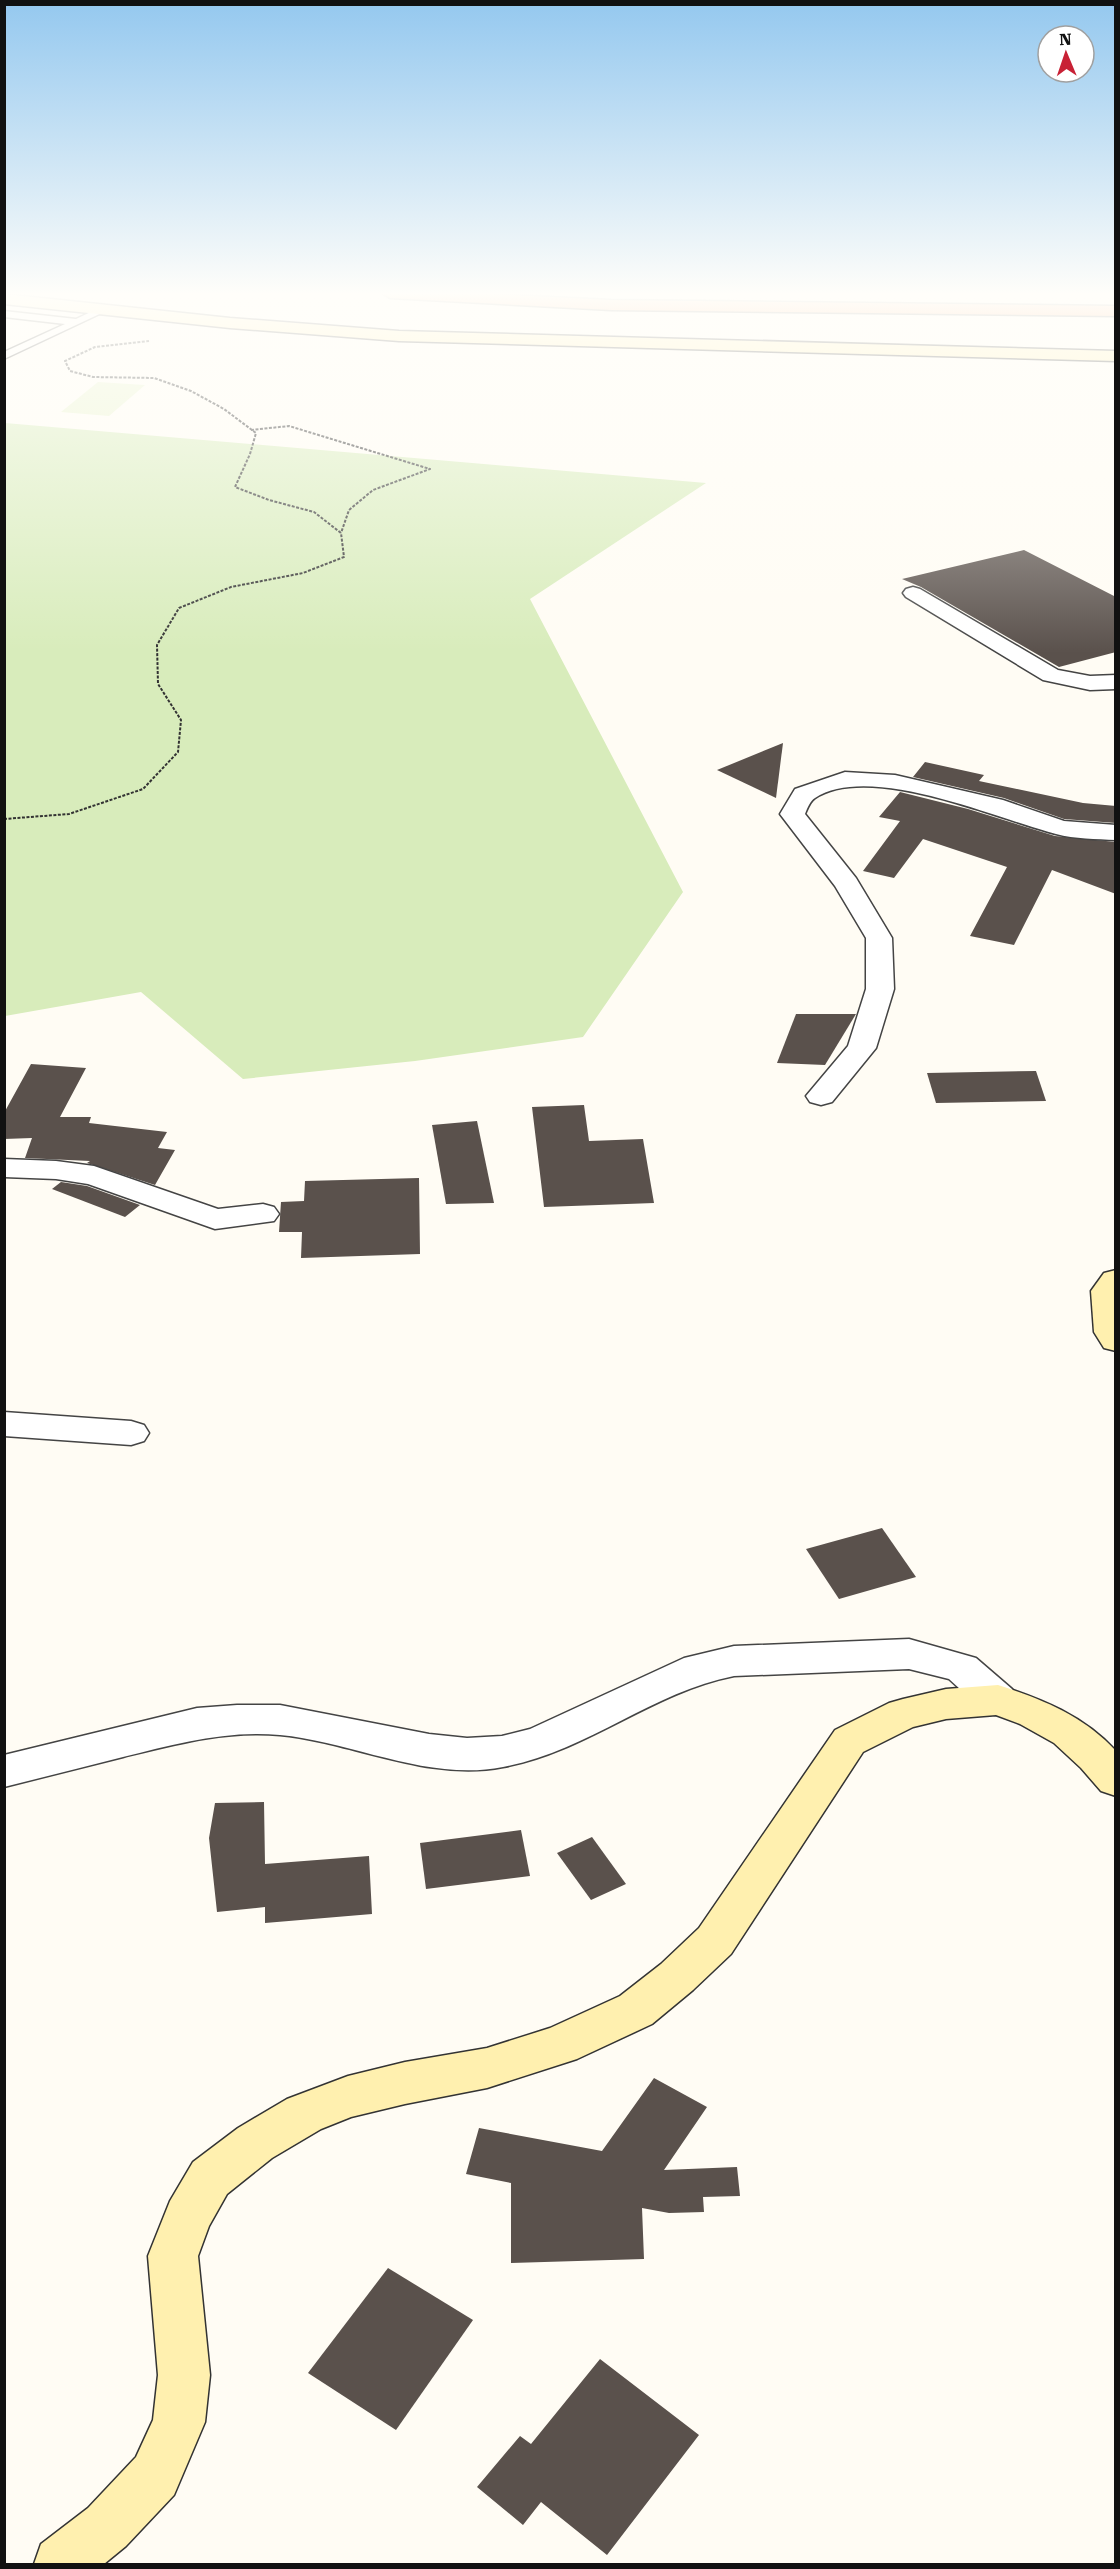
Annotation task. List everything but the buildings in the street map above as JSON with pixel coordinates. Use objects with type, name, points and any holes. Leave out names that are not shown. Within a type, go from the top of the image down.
[{"type":"main road","points":[[1116,1280],[1108,1291],[1111,1332],[1116,1340]]},
{"type":"main road","points":[[61,2565],[107,2527],[155,2476],[179,2422],[184,2375],[173,2256],[187,2217],[210,2178],[265,2137],[304,2114],[348,2097],[498,2064],[561,2045],[636,2010],[677,1977],[715,1941],[849,1742],[903,1714],[946,1704],[998,1700],[1034,1713],[1068,1732],[1096,1757],[1116,1780]]},
{"type":"street","points":[[913,592],[1051,675],[1090,683],[1116,682]]},
{"type":"street","points":[[821,1096],[862,1048],[880,990],[879,938],[847,884],[792,814],[804,794],[845,779],[895,782],[994,805],[1061,828],[1116,832]]},
{"type":"street","points":[[4,1168],[56,1170],[94,1175],[215,1219],[263,1214]]},
{"type":"street","points":[[4,1424],[131,1433]]},
{"type":"street","points":[[4,1771],[197,1723],[237,1720],[280,1720],[429,1750],[467,1754],[502,1752],[540,1742],[698,1668],[734,1661],[909,1654],[962,1668],[998,1700]]},
{"type":"path","points":[[229,413],[256,433],[255,448],[242,469],[235,487],[269,500],[314,512],[341,533]]},
{"type":"path","points":[[4,819],[69,814],[142,789],[178,752],[181,720],[158,684],[157,645],[179,608],[231,587],[303,573],[344,557],[341,533],[349,510],[373,490],[430,469],[289,426],[251,430]]},
{"type":"green space","points":[[72,413],[113,413],[109,416]]},
{"type":"green space","points":[[5,423],[706,483],[530,599],[683,892],[583,1037],[415,1061],[243,1079],[141,992],[5,1016]]}]
